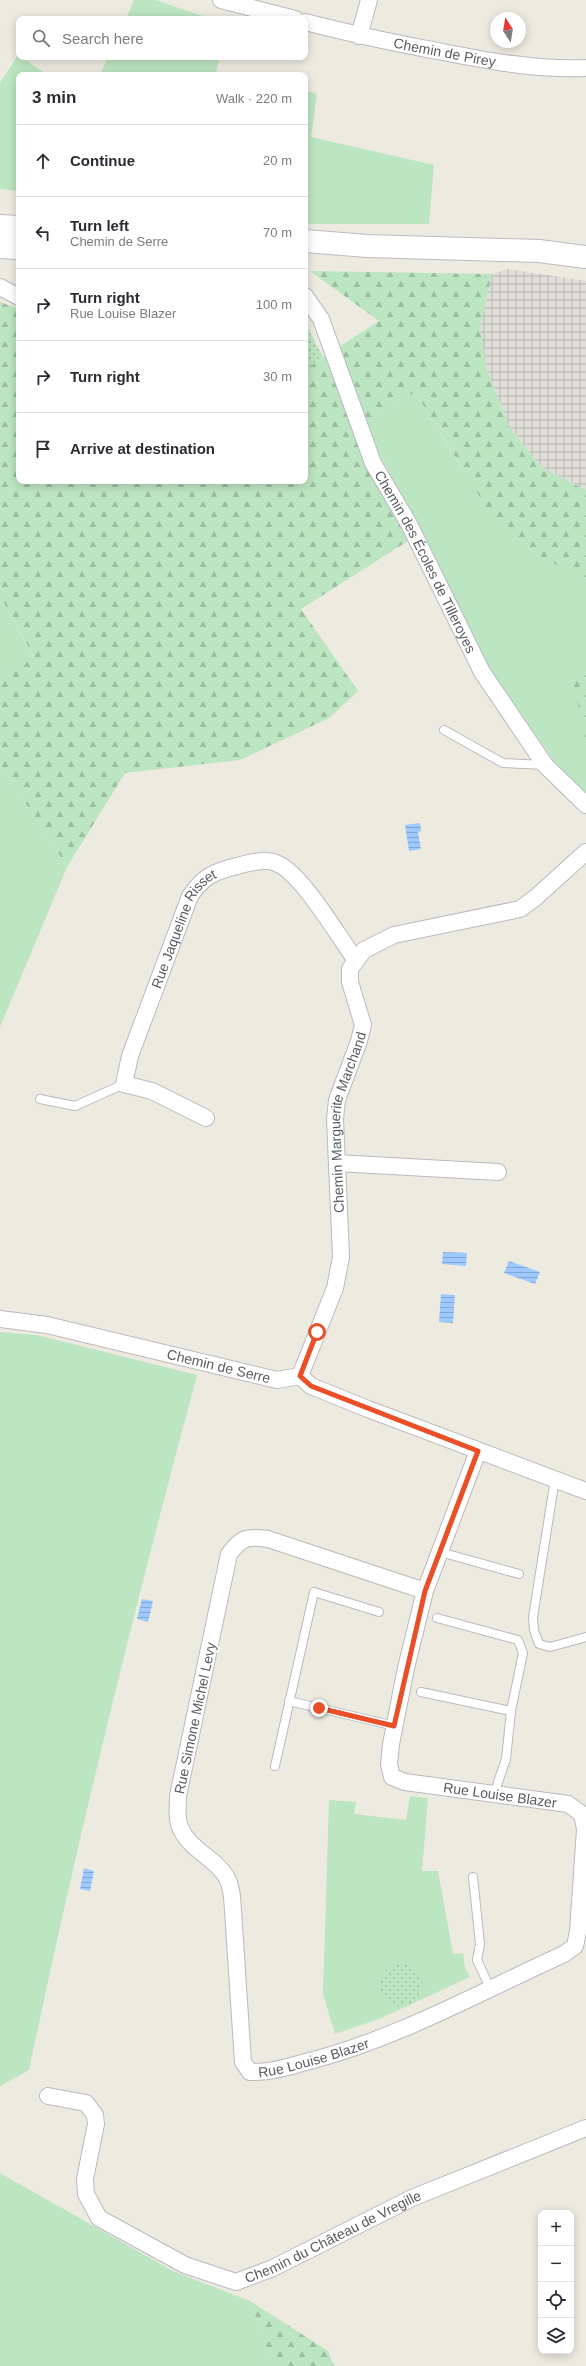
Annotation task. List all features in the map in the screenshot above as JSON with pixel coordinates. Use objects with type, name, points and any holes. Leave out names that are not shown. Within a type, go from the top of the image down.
[{"type":"main road","points":[[0,226],[16,227]]},
{"type":"main road","points":[[308,241],[367,246],[515,250],[586,257]]},
{"type":"main road","points":[[308,251],[332,252],[367,246]]},
{"type":"main road","points":[[0,247],[16,248]]},
{"type":"street","points":[[221,0],[283,16]]},
{"type":"street","points":[[359,36],[369,0]]},
{"type":"street","name":"Chemin de Pirey","points":[[308,23],[359,36],[473,58],[528,66],[586,68]]},
{"type":"street","points":[[0,235],[16,235]]},
{"type":"street","points":[[0,287],[16,295]]},
{"type":"street","name":"Chemin des Écoles de Tilleroyes","points":[[308,300],[321,319],[373,463],[409,524],[482,672],[545,765],[586,805]]},
{"type":"street","points":[[355,959],[364,950],[394,935],[520,909],[535,898],[586,852]]},
{"type":"street","name":"Rue Jaqueline Risset","points":[[124,1084],[130,1056],[190,896],[200,882],[214,872],[252,862],[275,862],[289,870],[355,959]]},
{"type":"street","name":"Chemin Marguerite Marchand","points":[[300,1376],[335,1288],[340,1257],[335,1119],[337,1100],[360,1041],[363,1025],[350,982],[350,969],[355,959]]},
{"type":"street","points":[[124,1084],[152,1091],[206,1118]]},
{"type":"street","points":[[337,1163],[498,1172]]},
{"type":"street","name":"Chemin de Serre","points":[[0,1319],[47,1325],[277,1380],[300,1376]]},
{"type":"street","points":[[300,1376],[311,1386],[586,1491]]},
{"type":"street","name":"Rue Louise Blazer","points":[[250,2072],[265,2073],[328,2057],[404,2029],[564,1954],[574,1946],[578,1932],[585,1829],[582,1814],[568,1804],[404,1782],[392,1777],[389,1764],[394,1726],[425,1591],[478,1451]]},
{"type":"street","name":"Rue Simone Michel Levy","points":[[250,2072],[243,2062],[232,1896],[228,1879],[219,1867],[186,1839],[179,1826],[178,1812],[178,1796],[229,1554],[238,1543],[250,1537],[268,1539],[425,1591]]},
{"type":"street","name":"Chemin du Château de Vregille","points":[[48,2096],[86,2103],[95,2114],[96,2124],[85,2179],[86,2194],[99,2218],[185,2265],[236,2282],[273,2268],[412,2198],[586,2128]]},
{"type":"lane","points":[[444,730],[502,763],[545,765]]},
{"type":"lane","points":[[40,1099],[75,1106],[124,1084]]},
{"type":"lane","points":[[555,1479],[533,1617],[534,1630],[540,1644],[550,1647],[586,1637]]},
{"type":"lane","points":[[440,1552],[519,1574]]},
{"type":"lane","points":[[275,1766],[314,1592],[379,1612]]},
{"type":"lane","points":[[437,1618],[518,1640],[523,1653],[511,1711],[506,1759],[494,1794]]},
{"type":"lane","points":[[421,1692],[511,1711]]},
{"type":"lane","points":[[289,1701],[394,1726]]},
{"type":"lane","points":[[473,1877],[480,1944],[477,1960],[490,1988]]},
{"type":"shaded area","points":[[508,269],[586,281],[586,490],[541,467],[509,426],[486,367],[480,326],[492,274]]},
{"type":"green space","points":[[134,0],[155,0],[203,16],[127,16]]},
{"type":"green space","points":[[16,58],[16,60],[26,60],[44,72],[16,72],[16,191],[0,189],[0,83]]},
{"type":"green space","points":[[107,60],[219,60],[216,72],[101,72]]},
{"type":"green space","points":[[308,92],[317,94],[311,137],[434,165],[429,224],[308,224]]},
{"type":"green space","points":[[310,271],[492,274],[480,326],[486,367],[509,426],[541,467],[586,490],[586,580],[506,539],[415,392],[365,423],[419,534],[301,609],[358,691],[329,718],[240,760],[125,773],[67,867],[0,764],[0,683],[34,657],[0,596],[0,302],[16,308],[16,484],[308,484],[308,367],[379,321]]},
{"type":"green space","points":[[308,329],[323,357],[308,367]]},
{"type":"green space","points":[[415,392],[462,469],[586,580],[586,795],[556,764],[483,660],[365,423]]},
{"type":"green space","points":[[0,596],[34,658],[0,683]]},
{"type":"green space","points":[[586,657],[586,739],[573,683]]},
{"type":"green space","points":[[0,764],[67,867],[0,1027]]},
{"type":"green space","points":[[0,1332],[37,1335],[197,1375],[151,1548],[108,1721],[67,1895],[29,2070],[0,2086]]},
{"type":"green space","points":[[410,1796],[428,1798],[422,1871],[438,1871],[453,1954],[463,1953],[465,1968],[470,1977],[379,2019],[335,2034],[323,1994],[329,1800],[356,1802],[354,1814],[406,1820]]},
{"type":"green space","points":[[397,1964],[405,1964],[413,1967],[419,1973],[422,1985],[419,1997],[413,2003],[405,2006],[397,2006],[389,2003],[383,1997],[380,1989],[380,1981],[383,1973],[389,1967]]},
{"type":"green space","points":[[0,2173],[173,2271],[250,2301],[273,2366],[0,2366]]},
{"type":"green space","points":[[250,2301],[328,2351],[334,2366],[273,2366]]},
{"type":"water","points":[[420,823],[421,831],[418,832],[421,849],[409,851],[405,825]]},
{"type":"water","points":[[443,1252],[467,1253],[466,1266],[442,1264]]},
{"type":"water","points":[[509,1261],[540,1272],[535,1284],[504,1273]]},
{"type":"water","points":[[441,1294],[455,1295],[453,1323],[439,1322]]},
{"type":"water","points":[[142,1599],[153,1601],[148,1622],[137,1619]]},
{"type":"water","points":[[84,1868],[94,1871],[90,1891],[80,1889]]},
{"type":"route","points":[[317,1332],[300,1376],[311,1386],[478,1451],[425,1591],[406,1668],[394,1726],[319,1708]]}]
